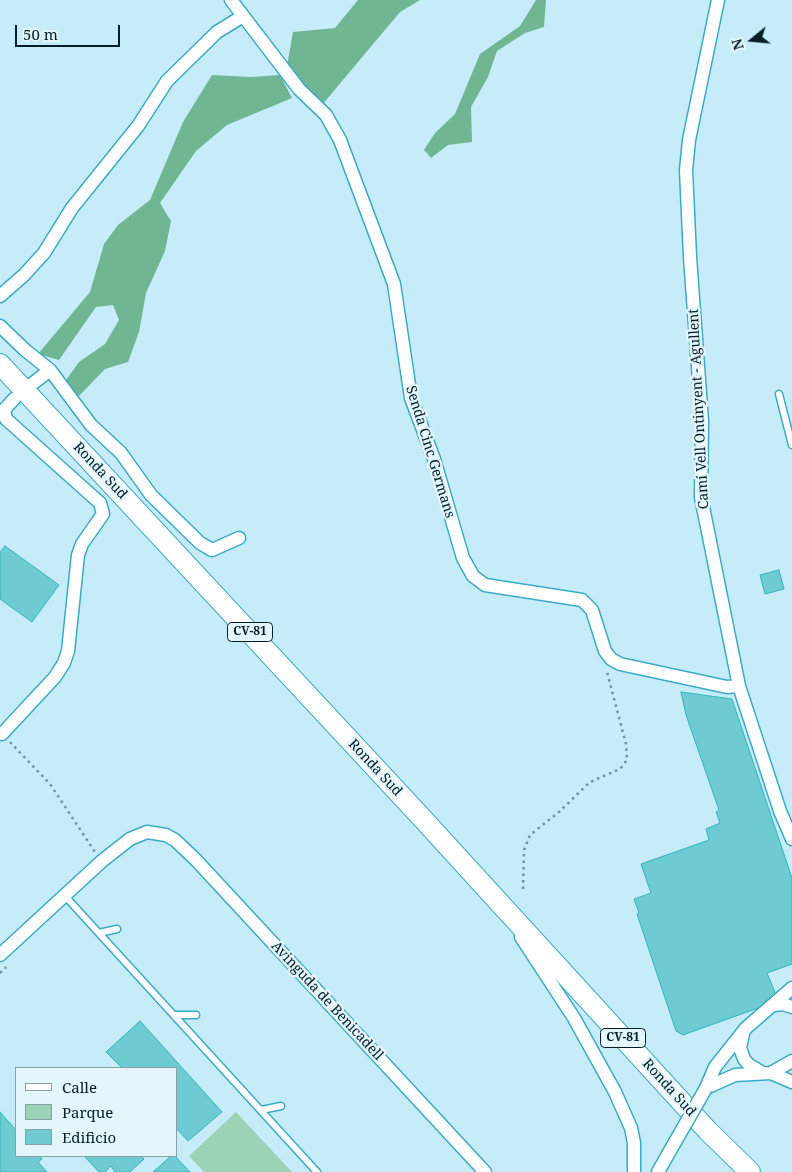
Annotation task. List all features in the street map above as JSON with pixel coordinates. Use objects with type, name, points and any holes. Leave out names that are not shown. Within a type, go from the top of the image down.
[{"type":"main road","name":"Ronda Sud","points":[[0,364],[499,902],[708,1131],[750,1172]]},
{"type":"street","name":"Senda Cinc Germans","points":[[231,0],[299,89],[326,115],[340,140],[394,284],[411,398],[434,459],[467,569],[484,585],[582,600],[592,610],[602,644],[611,659]]},
{"type":"street","name":"Camí Vell Ontinyent - Agullent","points":[[718,0],[689,140],[686,170],[690,257],[702,421],[701,497],[739,686],[780,811],[792,839]]},
{"type":"street","points":[[0,296],[24,275],[44,253],[72,208],[138,126],[167,81],[217,32],[243,16]]},
{"type":"street","points":[[0,326],[25,350],[50,370],[91,425],[121,453],[151,495],[200,543],[212,550],[239,538]]},
{"type":"street","points":[[32,384],[50,370]]},
{"type":"street","points":[[2,734],[55,677],[64,663],[68,651],[78,555],[82,544],[103,514],[100,503],[6,419],[4,410],[14,399]]},
{"type":"street","points":[[611,659],[620,664],[664,674],[727,687],[739,686]]},
{"type":"street","name":"Avinguda de Benicadell","points":[[102,861],[139,833],[147,832],[166,835],[176,840],[485,1172]]},
{"type":"street","points":[[4,961],[65,896],[102,861]]},
{"type":"street","points":[[499,902],[574,1018],[615,1092],[632,1136],[635,1159],[634,1172]]},
{"type":"street","points":[[658,1172],[706,1088],[715,1067],[762,1013],[774,1005],[792,988]]},
{"type":"street","points":[[774,1005],[783,1004],[792,1007]]},
{"type":"street","points":[[743,1034],[740,1048],[744,1060],[749,1065],[792,1082]]},
{"type":"street","points":[[706,1088],[735,1075],[767,1073],[792,1061]]},
{"type":"lane","points":[[779,394],[792,445]]},
{"type":"lane","points":[[65,896],[317,1172]]},
{"type":"lane","points":[[99,933],[117,929]]},
{"type":"lane","points":[[174,1015],[196,1015]]},
{"type":"lane","points":[[261,1110],[281,1106]]},
{"type":"path","points":[[522,889],[524,850],[530,835],[590,782],[620,769],[627,760],[626,744],[606,669],[611,659]]},
{"type":"path","points":[[2,734],[50,784],[102,861]]},
{"type":"path","points":[[0,973],[4,961]]},
{"type":"green space","points":[[358,0],[420,0],[400,12],[322,105],[287,66],[293,32],[335,28]]},
{"type":"green space","points":[[536,0],[546,0],[544,27],[525,33],[497,51],[488,77],[471,107],[472,142],[448,145],[431,158],[424,150],[435,133],[455,114],[480,54],[520,26]]},
{"type":"green space","points":[[212,75],[251,77],[280,75],[292,98],[227,125],[196,151],[160,203],[171,221],[165,251],[146,293],[139,332],[128,362],[105,369],[78,397],[66,380],[79,362],[105,344],[119,320],[113,305],[96,307],[59,360],[38,354],[90,292],[104,244],[118,225],[150,200],[183,122]]},
{"type":"green space","points":[[236,1112],[292,1172],[204,1172],[189,1156]]},
{"type":"building","points":[[5,546],[59,585],[32,622],[0,599],[0,552]]},
{"type":"building","points":[[779,570],[784,589],[765,594],[760,575]]},
{"type":"building","points":[[681,692],[732,699],[792,878],[792,964],[767,973],[775,992],[774,996],[761,1007],[683,1035],[676,1031],[637,914],[639,913],[634,899],[651,893],[641,864],[709,840],[706,829],[720,823],[716,812],[719,810],[686,715]]},
{"type":"building","points":[[140,1021],[222,1112],[188,1141],[178,1130],[178,1067],[121,1067],[106,1052]]},
{"type":"building","points":[[0,1112],[15,1129],[15,1157],[40,1157],[42,1159],[38,1162],[47,1172],[0,1172]]},
{"type":"building","points":[[85,1157],[142,1157],[144,1159],[130,1172],[115,1172],[111,1166],[105,1172],[99,1172]]},
{"type":"building","points":[[170,1157],[176,1157],[190,1172],[153,1172]]}]
